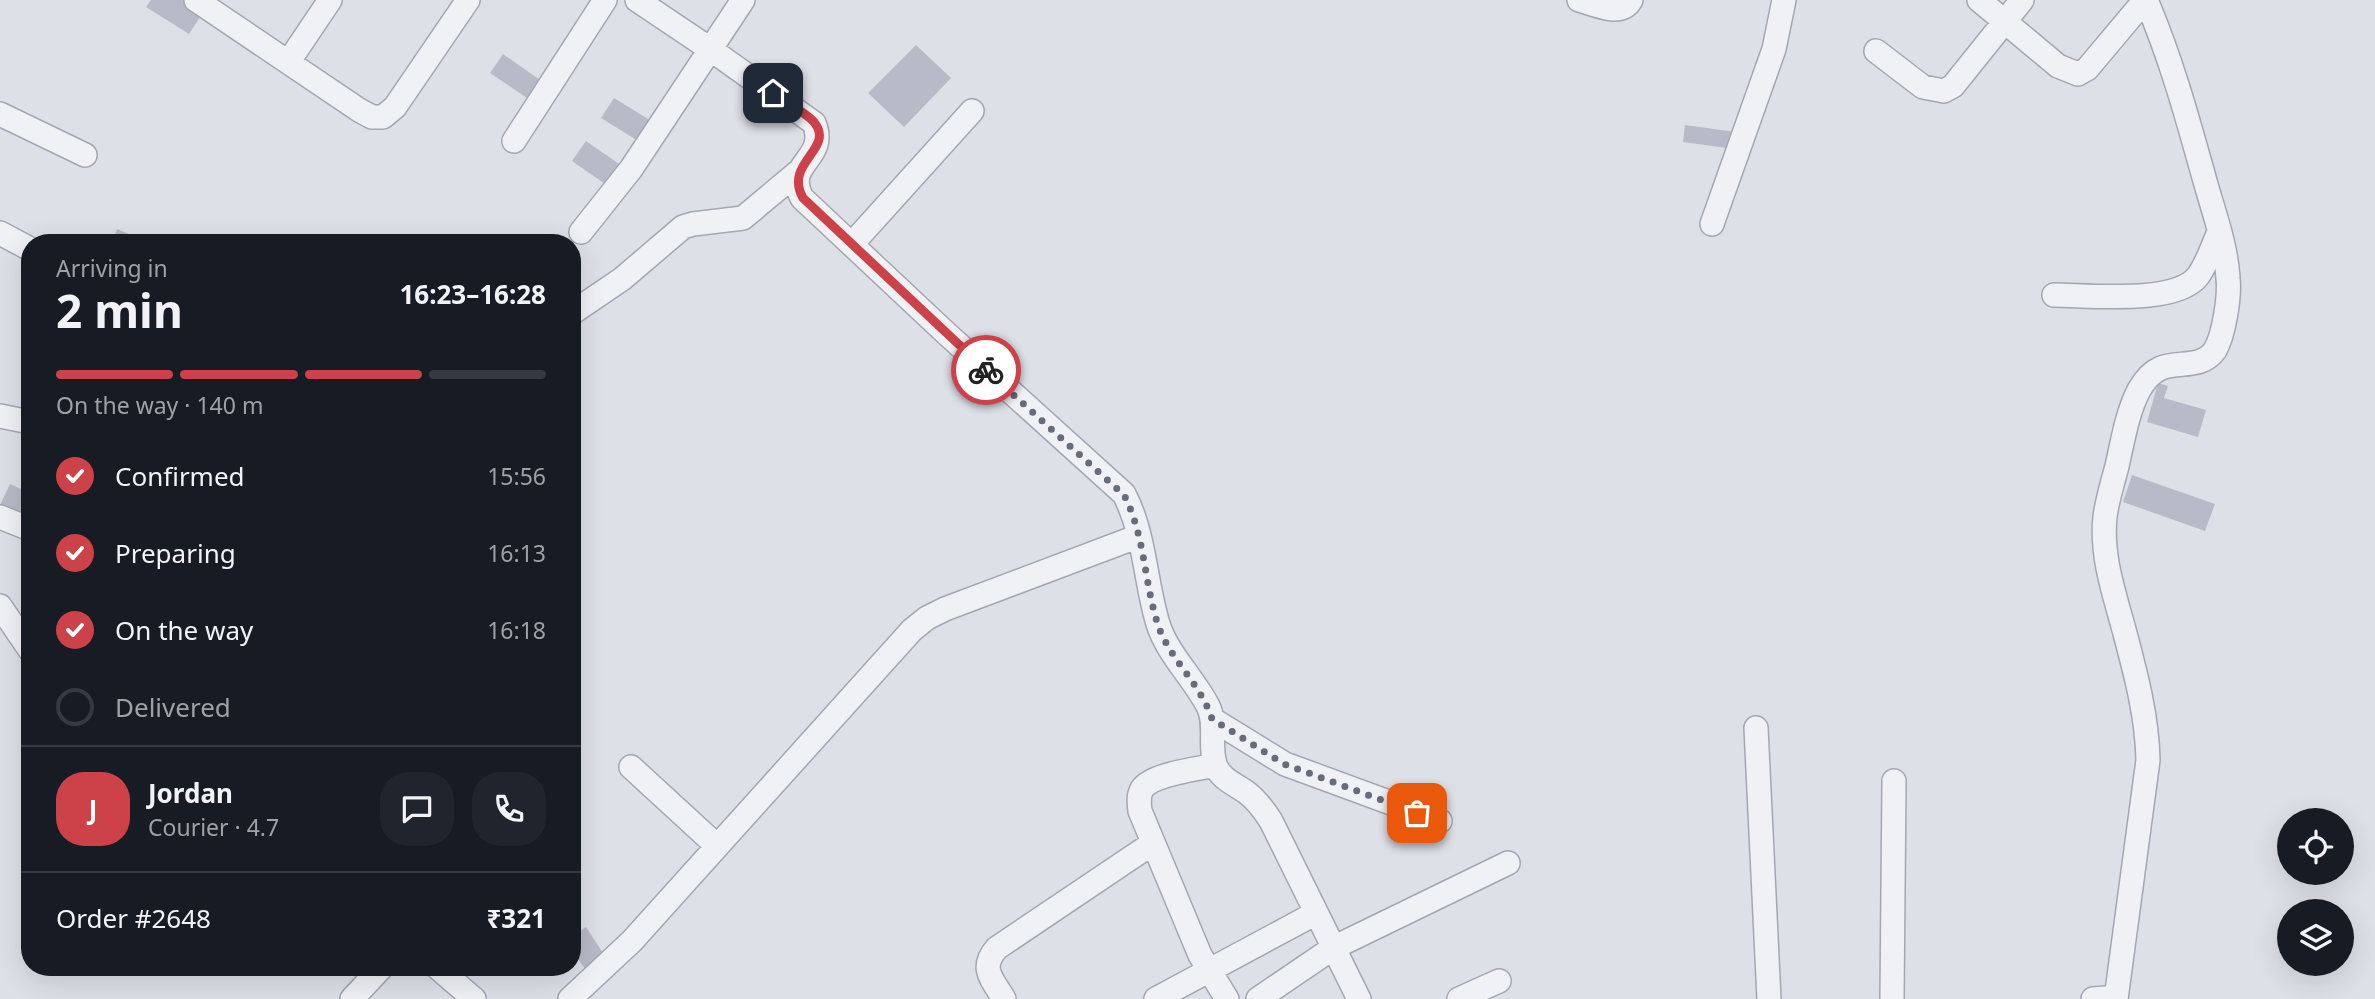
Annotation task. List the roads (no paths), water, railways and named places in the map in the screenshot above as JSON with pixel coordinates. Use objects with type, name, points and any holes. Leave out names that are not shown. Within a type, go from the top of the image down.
[{"type":"street","points":[[198,0],[359,110],[372,117],[383,117],[395,107],[468,0]]},
{"type":"street","points":[[289,61],[330,0]]},
{"type":"street","points":[[514,141],[605,0]]},
{"type":"street","points":[[581,307],[622,279],[683,227],[693,223],[743,218],[798,172],[816,149],[818,134],[814,123],[637,0]]},
{"type":"street","points":[[581,232],[631,169],[743,0]]},
{"type":"street","points":[[1579,0],[1622,10],[1631,0]]},
{"type":"street","points":[[1712,224],[1774,48],[1784,0]]},
{"type":"street","points":[[1979,0],[2059,66],[2078,74],[2087,69],[2146,0],[2158,27],[2190,129],[2227,269],[2225,313],[2216,348],[2209,357],[2197,362],[2162,367],[2148,377],[2140,389],[2130,413],[2105,516],[2107,561],[2135,671],[2147,732],[2148,760],[2108,998]]},
{"type":"street","points":[[1876,51],[1923,87],[1944,91],[1952,86],[2022,0]]},
{"type":"street","points":[[852,244],[972,111]]},
{"type":"street","points":[[0,114],[85,155]]},
{"type":"street","points":[[798,172],[797,187],[803,198],[1124,495],[1134,514],[1158,625],[1167,645],[1208,706],[1214,743],[1232,784],[1246,792],[1265,813],[1359,999]]},
{"type":"street","points":[[2054,295],[2154,295],[2174,292],[2187,286],[2198,276],[2219,232]]},
{"type":"street","points":[[0,233],[21,244]]},
{"type":"street","points":[[0,416],[21,420]]},
{"type":"street","points":[[0,517],[21,525]]},
{"type":"street","points":[[570,999],[632,941],[912,630],[945,609],[1139,536]]},
{"type":"street","points":[[0,606],[21,637]]},
{"type":"street","points":[[1756,728],[1769,999]]},
{"type":"street","points":[[1214,743],[1284,764],[1440,821]]},
{"type":"street","points":[[1214,743],[1144,787],[1139,798],[1140,811],[1208,970],[1227,999]]},
{"type":"street","points":[[631,767],[717,846]]},
{"type":"street","points":[[1892,999],[1894,782]]},
{"type":"street","points":[[1004,999],[987,968],[989,957],[997,947],[1153,843]]},
{"type":"street","points":[[1258,999],[1333,948],[1508,863]]},
{"type":"street","points":[[1156,999],[1316,913]]},
{"type":"street","points":[[352,999],[374,976]]},
{"type":"street","points":[[447,976],[474,999]]},
{"type":"street","points":[[1459,999],[1499,981]]}]
